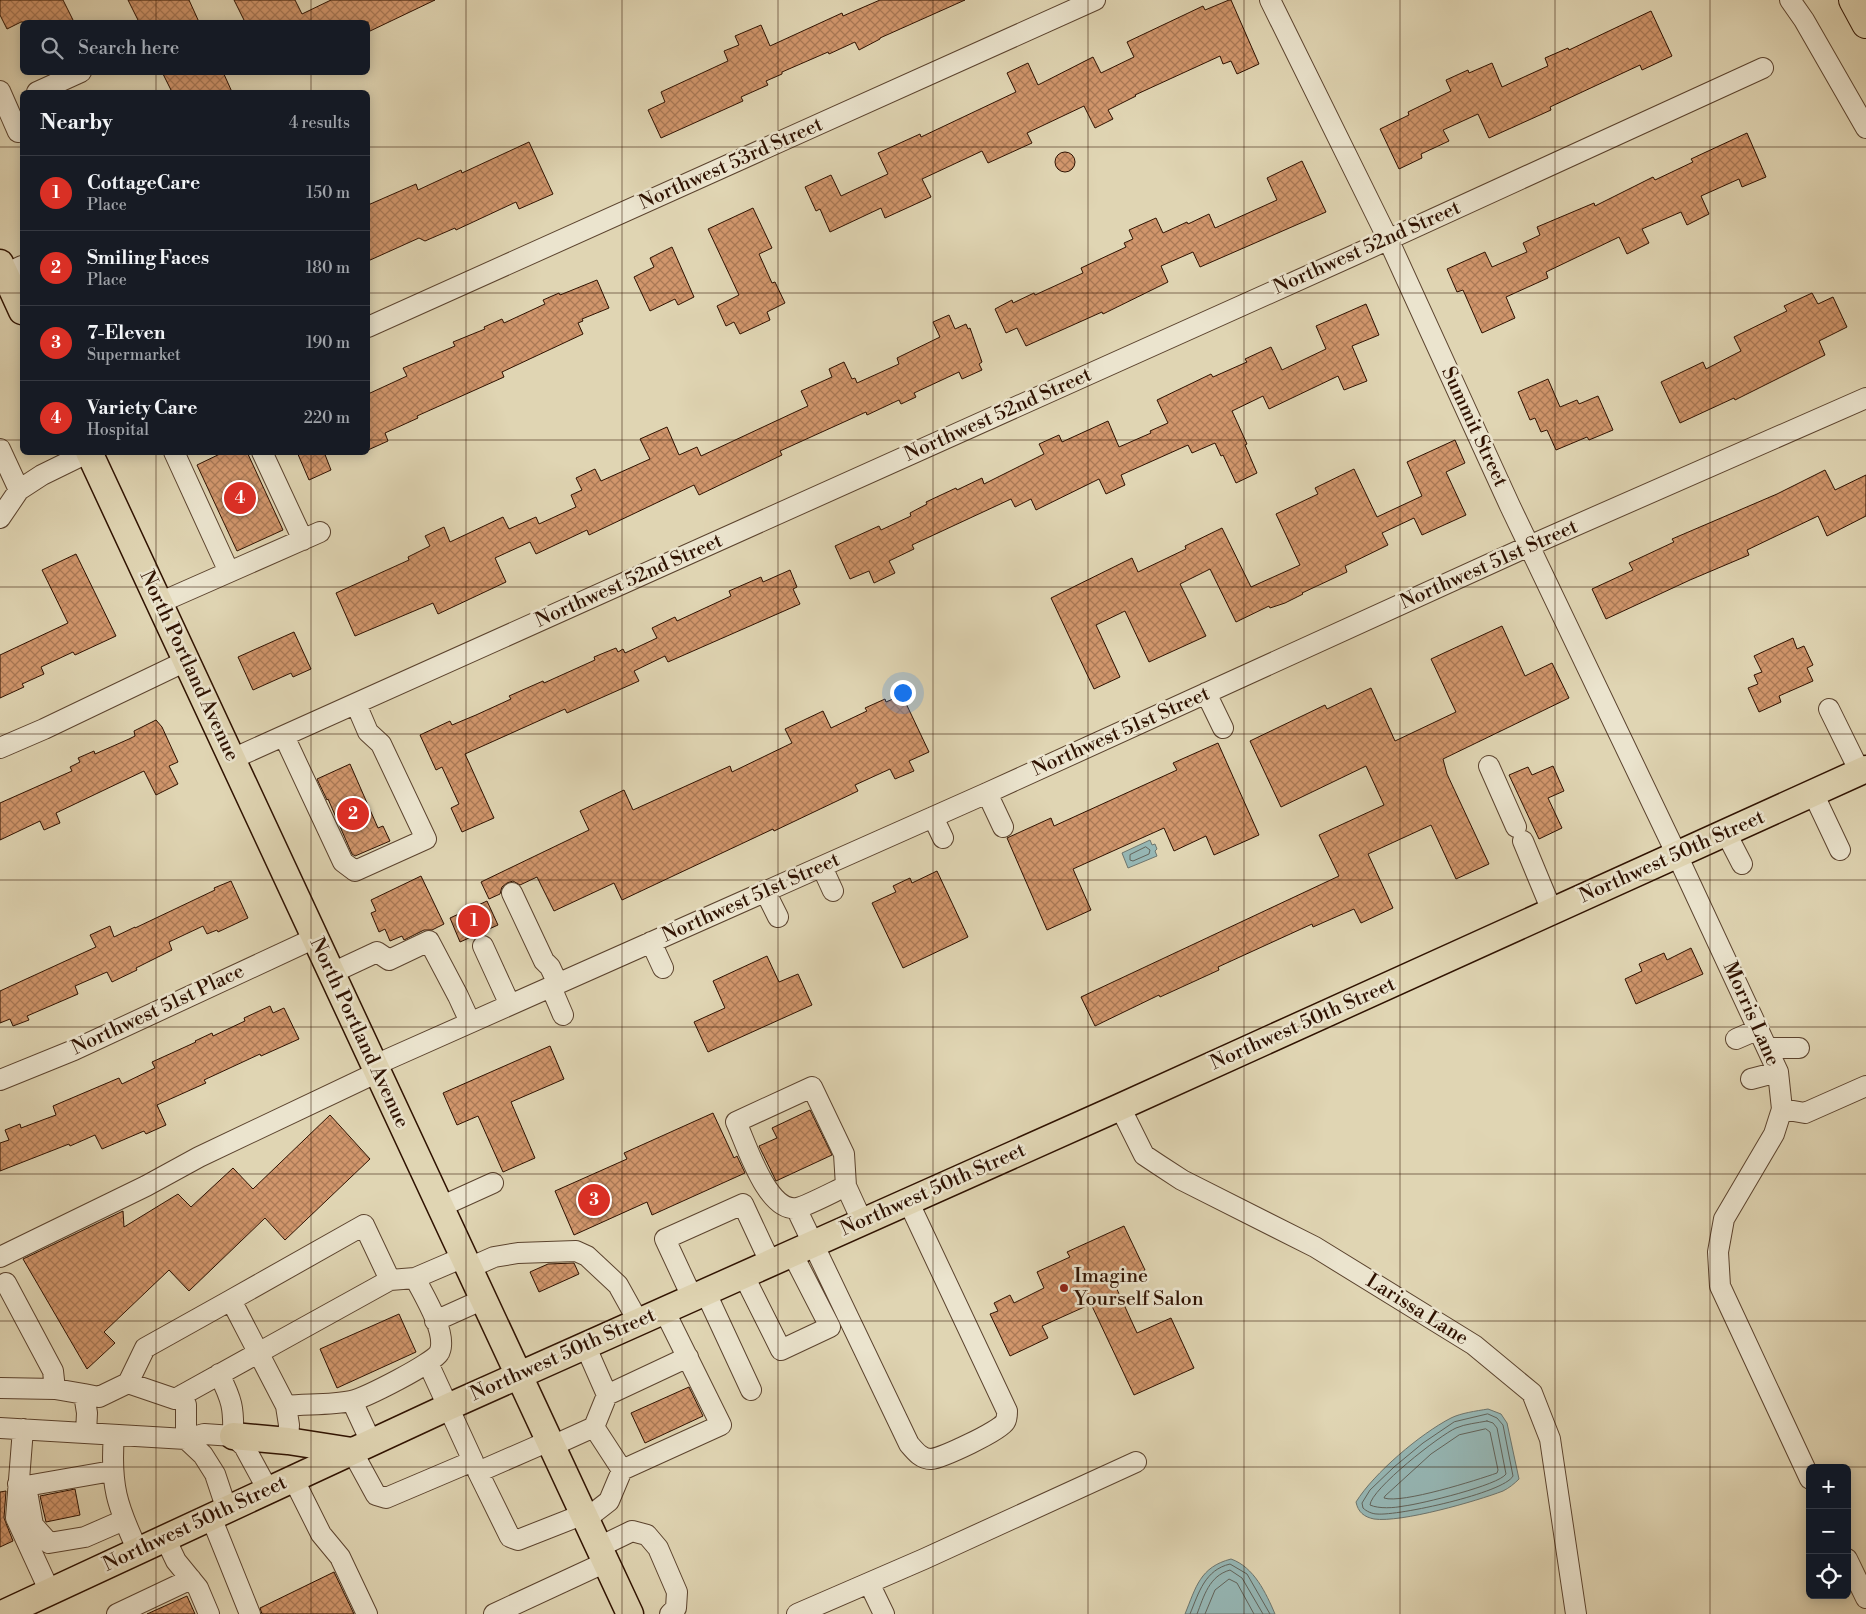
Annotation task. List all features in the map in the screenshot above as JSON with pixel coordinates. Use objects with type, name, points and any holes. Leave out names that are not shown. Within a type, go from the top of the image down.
[{"type":"highway","points":[[1853,0],[1866,24]]},
{"type":"main road","points":[[9,268],[20,304]]},
{"type":"main road","name":"North Portland Avenue","points":[[90,455],[630,1614]]},
{"type":"main road","name":"Northwest 50th Street","points":[[2,1614],[361,1446],[1120,1107],[1863,771]]},
{"type":"main road","points":[[234,1436],[361,1446]]},
{"type":"street","name":"Northwest 53rd Street","points":[[370,326],[1095,0]]},
{"type":"street","name":"Summit Street","points":[[1270,0],[1388,239],[1529,546],[1677,855]]},
{"type":"street","points":[[1790,0],[1804,20],[1866,128]]},
{"type":"street","name":"Northwest 52nd Street","points":[[232,759],[1388,239],[1763,68]]},
{"type":"street","points":[[41,90],[74,75]]},
{"type":"street","points":[[7,101],[18,132]]},
{"type":"street","name":"Northwest 51st Street","points":[[0,1257],[146,1186],[199,1157],[470,1022],[934,817],[1529,546],[1866,398]]},
{"type":"street","points":[[0,449],[19,490]]},
{"type":"street","points":[[0,518],[19,490],[42,475],[83,455]]},
{"type":"street","points":[[175,455],[228,569]]},
{"type":"street","points":[[159,603],[228,569],[307,534],[264,455]]},
{"type":"street","points":[[0,748],[186,661]]},
{"type":"street","points":[[1206,694],[1223,728]]},
{"type":"street","points":[[284,736],[343,862],[354,871],[426,839],[381,744],[368,732],[356,704]]},
{"type":"street","points":[[1829,710],[1863,771]]},
{"type":"street","points":[[1489,766],[1520,834],[1552,912]]},
{"type":"street","points":[[987,793],[1003,827]]},
{"type":"street","points":[[1813,793],[1840,850]]},
{"type":"street","points":[[934,817],[943,838]]},
{"type":"street","points":[[1726,833],[1742,864]]},
{"type":"street","name":"Morris Lane","points":[[1677,855],[1778,1072],[1782,1109],[1774,1134],[1724,1219],[1718,1252],[1720,1286],[1806,1470]]},
{"type":"street","points":[[822,867],[833,891]]},
{"type":"street","points":[[765,892],[778,917]]},
{"type":"street","points":[[512,893],[544,961],[550,967],[563,1014]]},
{"type":"street","name":"Northwest 51st Place","points":[[0,1080],[74,1050],[315,938]]},
{"type":"street","points":[[332,973],[377,952],[389,960],[429,941],[470,1022]]},
{"type":"street","points":[[651,942],[663,968]]},
{"type":"street","points":[[483,946],[510,1005]]},
{"type":"street","points":[[1736,1039],[1759,1029]]},
{"type":"street","points":[[1768,1048],[1799,1048]]},
{"type":"street","points":[[1751,1079],[1778,1072]]},
{"type":"street","points":[[1782,1109],[1805,1113],[1866,1086]]},
{"type":"street","points":[[846,1186],[796,1208],[780,1204],[766,1189],[736,1122],[812,1087],[844,1154],[846,1186],[862,1221]]},
{"type":"street","name":"Larissa Lane","points":[[1120,1107],[1144,1155],[1158,1165],[1182,1180],[1315,1247],[1474,1345],[1532,1394],[1550,1439],[1576,1614]]},
{"type":"street","points":[[440,1207],[493,1183]]},
{"type":"street","points":[[751,1390],[699,1294],[665,1239],[743,1204],[791,1253],[909,1444],[918,1455],[931,1459],[947,1454],[998,1430],[1006,1421],[1007,1411],[908,1201]]},
{"type":"street","points":[[743,1274],[780,1350],[830,1327],[791,1253],[796,1208]]},
{"type":"street","points":[[0,1388],[55,1389],[99,1396],[128,1383],[145,1348],[364,1225],[390,1280]]},
{"type":"street","points":[[128,1383],[174,1399],[390,1280],[415,1278],[467,1262],[518,1253],[576,1251],[587,1256],[618,1285],[638,1322]]},
{"type":"street","points":[[286,1406],[352,1401],[401,1378],[428,1363],[439,1354],[441,1347],[435,1321],[415,1278]]},
{"type":"street","points":[[6,1283],[53,1372],[55,1389]]},
{"type":"street","points":[[435,1321],[484,1299]]},
{"type":"street","points":[[232,1300],[286,1406],[289,1425],[288,1441]]},
{"type":"street","points":[[428,1363],[510,1537],[518,1540],[585,1516],[609,1500],[622,1470],[721,1425],[664,1310]]},
{"type":"street","points":[[585,1345],[607,1395]]},
{"type":"street","points":[[352,1401],[361,1446],[376,1495],[386,1498],[475,1466],[551,1443],[594,1427],[607,1395],[688,1357]]},
{"type":"street","points":[[219,1374],[229,1393],[234,1412],[234,1436]]},
{"type":"street","points":[[84,1394],[87,1413],[86,1433]]},
{"type":"street","points":[[182,1395],[186,1405],[186,1439],[203,1455],[220,1487],[219,1513],[250,1614]]},
{"type":"street","points":[[594,1427],[622,1470]]},
{"type":"street","points":[[0,1428],[186,1439],[204,1434],[234,1436],[244,1446],[268,1490]]},
{"type":"street","points":[[22,1429],[22,1485],[16,1518],[50,1592]]},
{"type":"street","points":[[114,1435],[112,1471],[118,1503],[138,1551]]},
{"type":"street","points":[[797,1614],[1136,1462]]},
{"type":"street","points":[[22,1485],[112,1471]]},
{"type":"street","points":[[294,1478],[321,1534],[340,1558],[367,1614]]},
{"type":"street","points":[[22,1485],[33,1526],[49,1543],[85,1537],[124,1520]]},
{"type":"street","points":[[494,1614],[603,1555],[632,1531],[647,1535],[658,1548],[677,1592],[676,1608],[670,1614]]},
{"type":"street","points":[[165,1538],[176,1561],[198,1588],[209,1614]]},
{"type":"street","points":[[1851,1567],[1866,1598]]},
{"type":"street","points":[[117,1614],[191,1579]]},
{"type":"street","points":[[869,1583],[884,1614]]},
{"type":"water","points":[[1150,840],[1152,845],[1155,844],[1157,856],[1128,868],[1122,853]]},
{"type":"water","points":[[1488,1409],[1501,1414],[1507,1423],[1519,1479],[1513,1484],[1503,1491],[1476,1500],[1420,1515],[1374,1519],[1367,1517],[1360,1511],[1356,1502],[1364,1491],[1386,1467],[1412,1444],[1451,1418],[1464,1413]]},
{"type":"water","points":[[1231,1559],[1253,1574],[1268,1598],[1275,1614],[1185,1614],[1200,1579],[1212,1567]]},
{"type":"building","points":[[0,0],[63,0],[73,20],[20,20],[20,22],[7,29],[0,15]]},
{"type":"building","points":[[128,0],[189,0],[198,20],[138,20]]},
{"type":"building","points":[[234,0],[295,0],[302,14],[331,0],[435,0],[370,31],[370,20],[244,20]]},
{"type":"building","points":[[880,0],[965,0],[880,38],[859,50],[855,42],[782,72],[782,74],[766,81],[768,85],[741,97],[743,101],[661,138],[648,110],[665,102],[661,92],[728,61],[724,51],[739,45],[735,36],[761,25],[770,46],[842,13],[843,16]]},
{"type":"building","points":[[1231,0],[1259,64],[1237,74],[1231,61],[1223,64],[1220,56],[1135,95],[1108,110],[1113,119],[1095,128],[1084,106],[1027,133],[1032,143],[988,163],[982,151],[922,179],[931,197],[885,218],[881,208],[830,232],[820,209],[816,211],[805,187],[831,175],[841,196],[888,174],[878,153],[920,134],[921,137],[1016,92],[1007,73],[1028,63],[1038,85],[1093,57],[1101,73],[1134,57],[1127,42],[1203,6],[1205,10]]},
{"type":"building","points":[[1651,11],[1672,56],[1642,70],[1640,65],[1550,107],[1551,110],[1489,138],[1478,114],[1443,130],[1449,141],[1421,154],[1422,158],[1399,169],[1380,129],[1409,115],[1408,112],[1451,91],[1446,80],[1468,70],[1469,73],[1492,63],[1502,87],[1548,66],[1545,58],[1568,48],[1569,50]]},
{"type":"building","points":[[164,75],[224,75],[231,90],[171,90]]},
{"type":"building","points":[[1747,133],[1766,177],[1742,187],[1739,179],[1701,196],[1709,214],[1687,225],[1681,212],[1642,229],[1649,243],[1627,254],[1619,237],[1546,272],[1548,278],[1506,297],[1515,318],[1482,333],[1463,290],[1457,292],[1447,269],[1485,252],[1492,267],[1527,252],[1523,243],[1540,235],[1537,227],[1594,203],[1595,206],[1653,177],[1655,180],[1693,162],[1691,159]]},
{"type":"building","points":[[529,142],[553,194],[519,209],[516,202],[456,230],[455,228],[425,241],[419,238],[370,260],[370,204],[416,184],[418,190],[461,170],[462,173]]},
{"type":"building","points":[[1065,152],[1072,155],[1075,162],[1072,169],[1065,172],[1058,169],[1055,162],[1058,155]]},
{"type":"building","points":[[1302,161],[1326,212],[1200,267],[1193,252],[1161,266],[1168,282],[1103,314],[1102,312],[1026,346],[1017,328],[1006,333],[995,309],[1012,300],[1013,303],[1034,293],[1035,295],[1083,273],[1081,268],[1126,247],[1124,243],[1133,239],[1129,230],[1156,218],[1163,233],[1209,214],[1215,228],[1277,200],[1267,178]]},
{"type":"building","points":[[753,208],[772,248],[759,254],[772,283],[775,282],[785,303],[767,312],[770,320],[740,334],[734,322],[726,326],[717,306],[739,295],[708,229]]},
{"type":"building","points":[[672,247],[694,297],[678,305],[675,299],[650,311],[634,277],[654,267],[650,258]]},
{"type":"building","points":[[597,280],[609,308],[582,319],[583,321],[578,323],[583,334],[502,372],[504,377],[417,416],[418,418],[385,433],[388,441],[370,449],[370,393],[407,376],[403,368],[455,346],[453,342],[485,329],[484,327],[502,319],[504,323],[545,304],[543,300],[559,293],[560,295]]},
{"type":"building","points":[[1812,293],[1818,304],[1833,297],[1847,327],[1819,341],[1825,355],[1735,400],[1734,398],[1680,423],[1661,382],[1703,362],[1706,369],[1741,351],[1734,337],[1787,311],[1784,306]]},
{"type":"building","points":[[1366,304],[1379,335],[1352,346],[1367,381],[1344,390],[1338,376],[1269,409],[1263,396],[1232,411],[1247,444],[1245,445],[1257,473],[1236,483],[1223,455],[1221,456],[1215,443],[1192,453],[1188,445],[1121,475],[1125,485],[1106,494],[1099,479],[1036,510],[1031,499],[1015,507],[1011,499],[912,545],[914,549],[889,561],[895,573],[874,583],[869,571],[850,579],[835,546],[879,526],[881,530],[911,516],[910,513],[927,504],[926,502],[956,488],[957,490],[982,478],[984,484],[1044,454],[1039,444],[1059,435],[1062,442],[1108,421],[1119,447],[1151,433],[1150,431],[1168,423],[1157,400],[1211,374],[1213,377],[1247,362],[1245,359],[1271,347],[1282,370],[1326,349],[1316,326]]},
{"type":"building","points":[[949,315],[955,329],[966,324],[968,329],[970,328],[982,362],[979,364],[982,370],[962,379],[959,372],[914,393],[916,397],[901,404],[899,400],[867,415],[866,412],[780,451],[782,455],[699,495],[694,485],[589,535],[587,530],[536,554],[530,542],[495,558],[506,582],[438,614],[433,603],[355,636],[336,593],[409,560],[408,557],[430,546],[425,536],[444,527],[450,542],[503,517],[509,529],[536,517],[539,524],[576,507],[571,495],[582,490],[576,478],[595,469],[601,481],[650,459],[640,439],[667,427],[679,455],[697,447],[701,456],[808,406],[801,391],[832,377],[829,369],[844,362],[852,379],[855,378],[857,383],[899,364],[897,358],[940,337],[933,322]]},
{"type":"building","points":[[1548,379],[1560,407],[1577,400],[1579,404],[1598,396],[1613,430],[1589,440],[1587,437],[1556,450],[1547,430],[1541,432],[1535,418],[1530,420],[1518,392]]},
{"type":"building","points":[[1455,440],[1465,463],[1446,472],[1466,515],[1422,535],[1414,518],[1382,533],[1388,545],[1345,566],[1347,572],[1285,603],[1270,608],[1269,606],[1236,622],[1210,569],[1180,584],[1206,636],[1149,662],[1125,611],[1096,625],[1120,677],[1094,689],[1051,598],[1132,558],[1138,572],[1186,549],[1185,546],[1222,528],[1251,587],[1300,565],[1276,514],[1318,494],[1315,488],[1354,469],[1377,517],[1422,496],[1407,462]]},
{"type":"building","points":[[218,455],[248,455],[283,530],[237,551],[197,465]]},
{"type":"building","points":[[298,455],[325,455],[331,470],[309,480]]},
{"type":"building","points":[[1825,470],[1835,490],[1866,475],[1866,516],[1827,536],[1818,516],[1747,550],[1749,555],[1606,619],[1592,589],[1633,570],[1629,563],[1674,542],[1672,539],[1777,494]]},
{"type":"building","points":[[76,554],[116,636],[75,655],[73,652],[41,667],[44,674],[22,684],[24,687],[0,698],[0,655],[68,623],[42,570]]},
{"type":"building","points":[[790,570],[797,587],[793,589],[800,604],[668,662],[665,656],[634,671],[639,681],[567,713],[565,709],[465,754],[494,818],[462,832],[451,808],[459,804],[442,767],[436,770],[420,735],[450,721],[452,725],[476,715],[511,699],[509,696],[543,681],[544,683],[595,660],[594,657],[616,648],[618,652],[623,649],[625,653],[657,638],[652,628],[675,617],[677,621],[731,596],[729,591],[761,577],[763,582]]},
{"type":"building","points":[[1502,626],[1525,676],[1552,663],[1569,698],[1443,759],[1447,774],[1489,864],[1456,879],[1431,825],[1368,854],[1393,908],[1361,923],[1354,909],[1313,927],[1312,924],[1218,967],[1219,970],[1160,997],[1159,995],[1095,1026],[1081,997],[1339,876],[1319,835],[1384,805],[1366,766],[1281,807],[1250,741],[1325,705],[1327,709],[1371,688],[1395,741],[1456,712],[1431,659]]},
{"type":"building","points":[[294,632],[311,669],[293,677],[291,673],[253,690],[238,657]]},
{"type":"building","points":[[1793,638],[1797,649],[1804,646],[1813,665],[1807,668],[1813,681],[1779,696],[1781,702],[1759,712],[1748,688],[1758,684],[1754,675],[1762,672],[1754,656]]},
{"type":"building","points":[[902,695],[929,752],[909,761],[914,771],[895,779],[890,769],[855,785],[858,791],[622,900],[614,883],[554,911],[537,877],[520,885],[513,881],[507,883],[502,887],[500,894],[489,899],[481,882],[589,830],[580,811],[624,790],[633,810],[730,766],[732,772],[792,743],[785,729],[823,711],[831,728],[867,711],[865,708],[885,699],[886,702]]},
{"type":"building","points":[[156,720],[162,727],[178,762],[169,766],[178,784],[156,795],[144,771],[56,813],[60,823],[44,830],[40,821],[0,840],[0,803],[72,771],[70,767],[80,762],[78,758],[94,751],[95,754],[129,739],[135,736],[134,731]]},
{"type":"building","points":[[1218,743],[1259,835],[1214,855],[1206,836],[1174,851],[1164,828],[1073,869],[1091,910],[1047,930],[1007,838],[1051,818],[1054,826],[1177,770],[1173,763]]},
{"type":"building","points":[[350,764],[378,828],[383,826],[390,841],[355,856],[352,854],[328,799],[317,779]]},
{"type":"building","points":[[1553,766],[1564,791],[1548,798],[1562,828],[1539,839],[1509,775],[1528,767],[1532,775]]},
{"type":"building","points":[[937,871],[968,937],[903,968],[872,903],[896,892],[893,886],[910,878],[912,883]]},
{"type":"building","points":[[421,876],[444,924],[432,930],[424,930],[404,940],[402,936],[390,941],[385,929],[379,932],[371,913],[376,911],[371,900]]},
{"type":"building","points":[[231,881],[248,918],[218,932],[217,930],[207,934],[203,926],[169,942],[172,950],[112,982],[107,972],[75,986],[78,994],[27,1016],[29,1020],[13,1026],[10,1019],[0,1023],[0,991],[96,947],[90,935],[110,926],[114,937]]},
{"type":"building","points":[[487,901],[498,925],[460,942],[450,918]]},
{"type":"building","points":[[1691,948],[1703,974],[1636,1004],[1625,979],[1642,971],[1639,964],[1664,953],[1667,960]]},
{"type":"building","points":[[767,956],[779,982],[798,974],[812,1005],[708,1052],[694,1022],[725,1008],[713,981]]},
{"type":"building","points":[[270,1006],[273,1013],[284,1008],[299,1039],[261,1056],[260,1054],[204,1080],[206,1083],[157,1105],[166,1125],[146,1134],[144,1131],[102,1149],[95,1135],[0,1171],[0,1143],[9,1140],[5,1130],[20,1124],[21,1128],[56,1115],[53,1106],[119,1078],[122,1084],[155,1068],[152,1062],[212,1033],[213,1036],[245,1021],[244,1018]]},
{"type":"building","points":[[550,1046],[564,1079],[511,1102],[535,1158],[503,1172],[478,1116],[457,1125],[443,1093]]},
{"type":"building","points":[[810,1110],[832,1155],[776,1181],[759,1146],[777,1138],[772,1128]]},
{"type":"building","points":[[713,1113],[734,1158],[737,1156],[745,1173],[652,1215],[647,1202],[574,1235],[555,1191],[627,1159],[624,1153]]},
{"type":"building","points":[[330,1115],[370,1159],[285,1240],[265,1218],[189,1291],[169,1270],[104,1332],[115,1343],[87,1369],[23,1259],[123,1211],[124,1227],[178,1194],[191,1207],[233,1168],[253,1189]]},
{"type":"building","points":[[1124,1226],[1145,1270],[1115,1285],[1137,1333],[1171,1318],[1194,1368],[1134,1395],[1091,1304],[1042,1326],[1048,1338],[1010,1356],[990,1314],[998,1311],[994,1303],[1010,1295],[1014,1303],[1044,1288],[1037,1272],[1070,1257],[1067,1252]]},
{"type":"building","points":[[574,1263],[579,1274],[539,1292],[530,1272],[548,1264]]},
{"type":"building","points":[[399,1314],[416,1352],[337,1388],[320,1349]]},
{"type":"building","points":[[689,1387],[703,1416],[645,1443],[631,1413]]},
{"type":"building","points":[[75,1489],[80,1515],[46,1522],[40,1496]]},
{"type":"building","points":[[6,1491],[4,1518],[13,1541],[0,1547],[0,1492]]},
{"type":"building","points":[[334,1572],[354,1614],[262,1614],[260,1608]]},
{"type":"building","points":[[187,1596],[195,1614],[147,1614]]},
{"type":"place","name":"Variety Care","points":[[240,498]]},
{"type":"place","name":"Smiling Faces","points":[[353,814]]},
{"type":"place","name":"CottageCare","points":[[474,921]]},
{"type":"place","name":"7-Eleven","points":[[594,1200]]},
{"type":"place","name":"Imagine Yourself Salon","points":[[1064,1288]]}]
